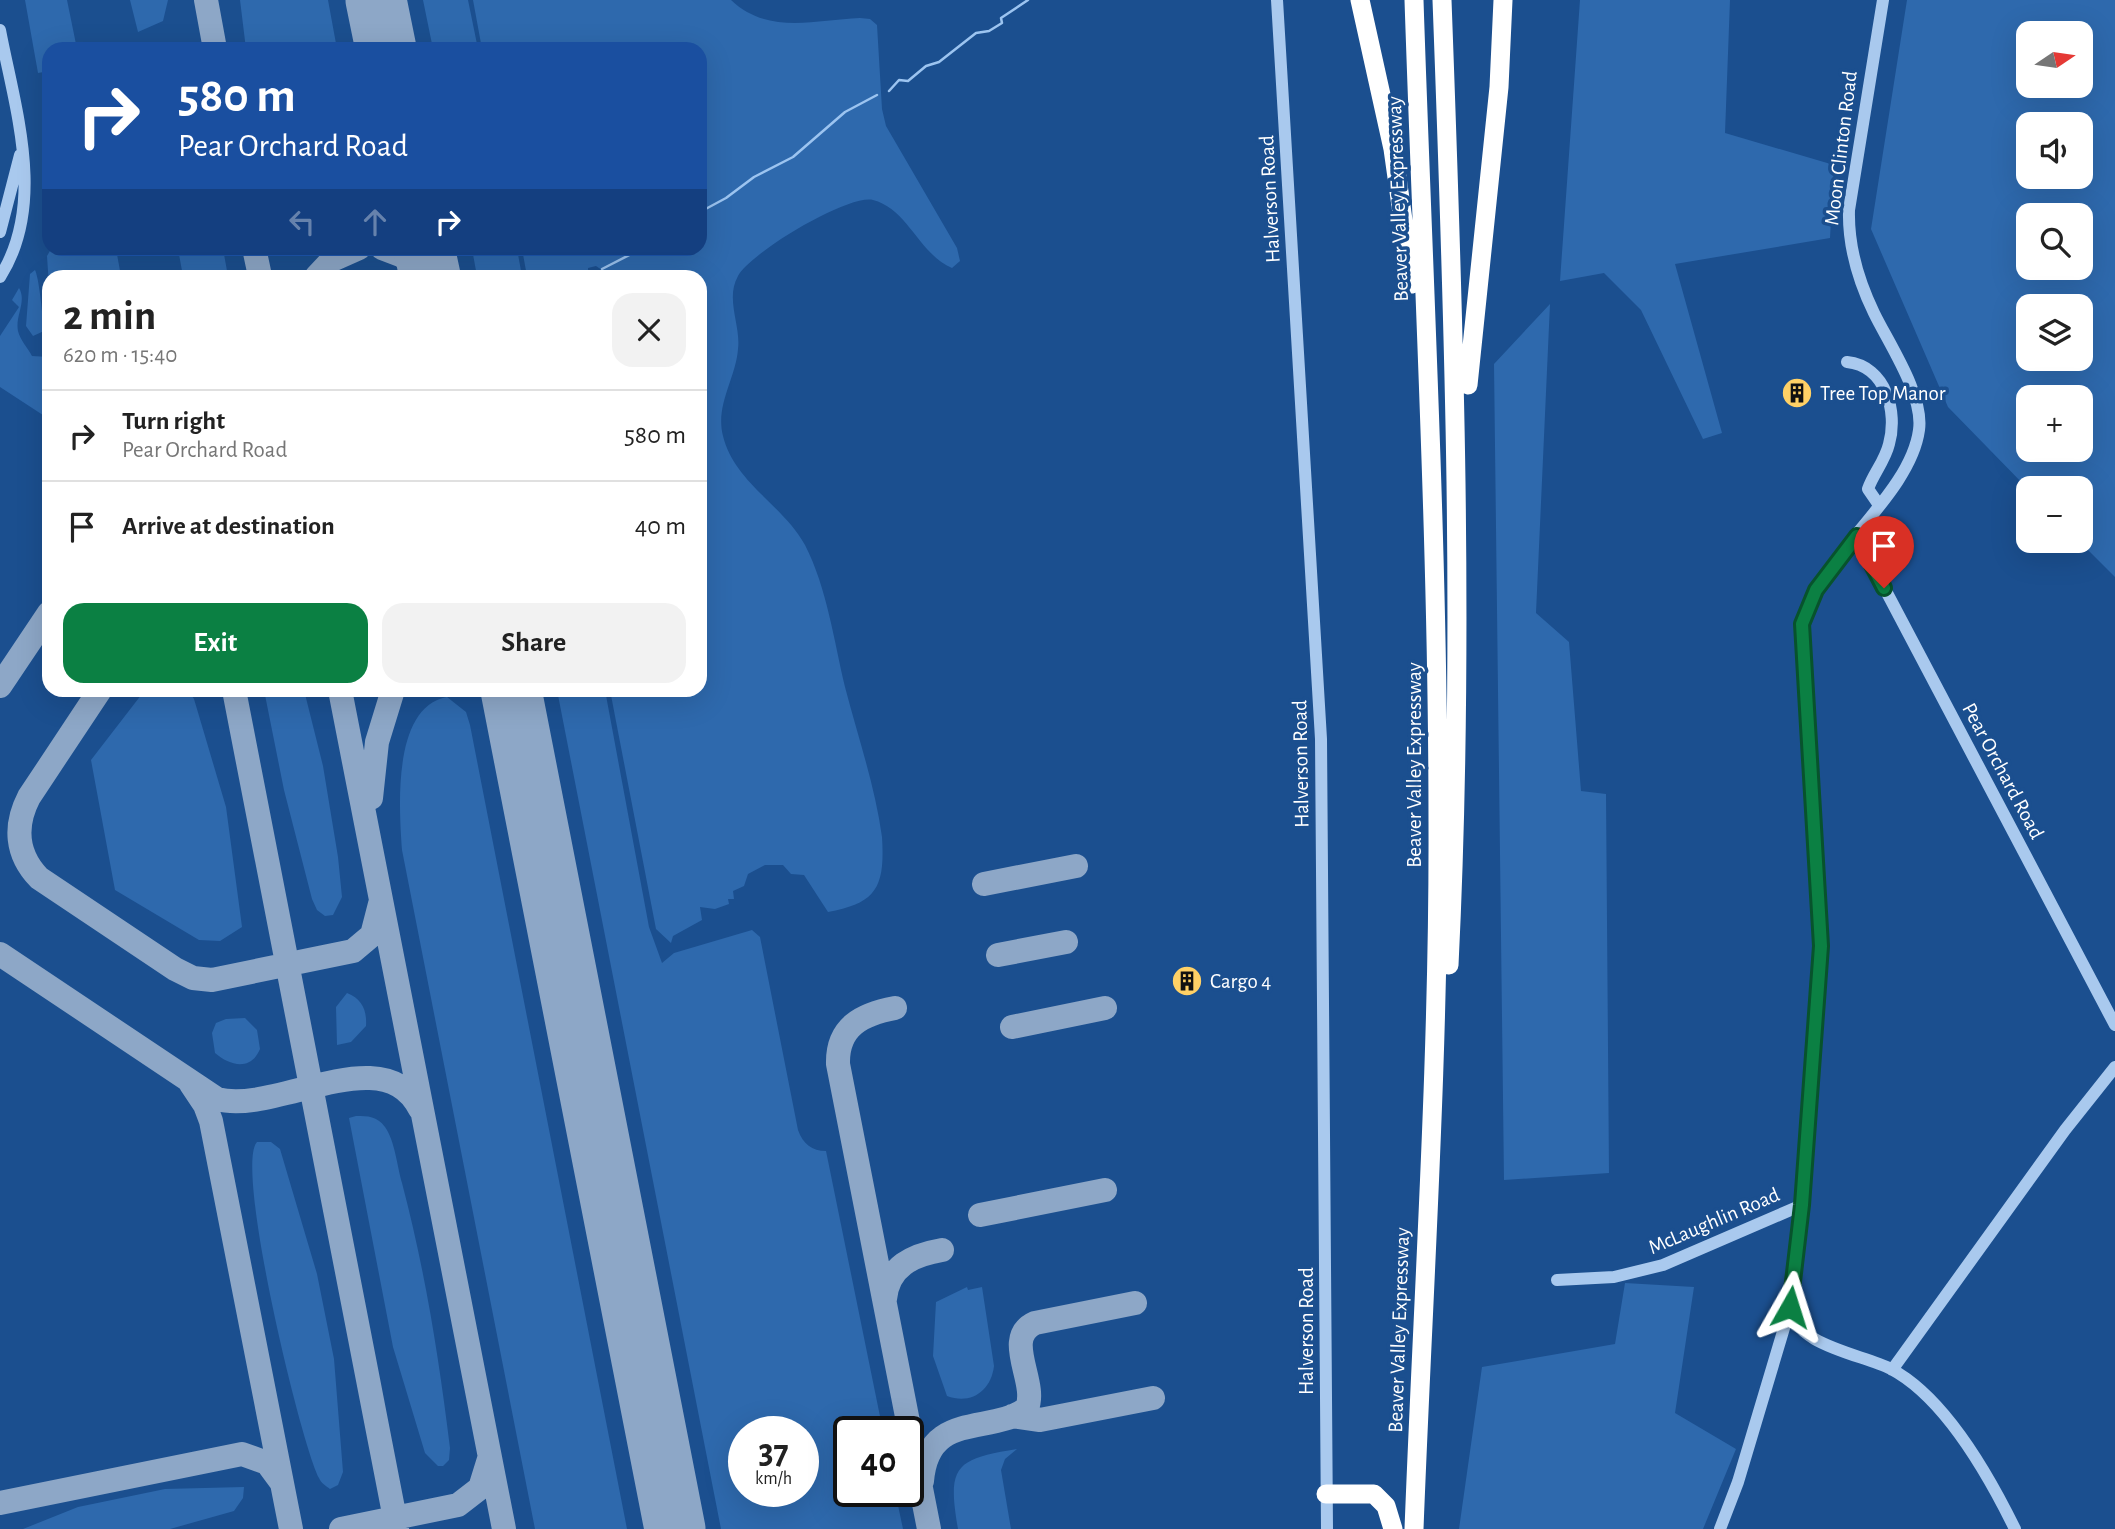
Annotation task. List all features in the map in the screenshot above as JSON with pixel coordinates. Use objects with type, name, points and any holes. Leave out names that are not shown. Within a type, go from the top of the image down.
[{"type":"highway","points":[[1360,0],[1393,149],[1406,228],[1435,583]]},
{"type":"highway","name":"Beaver Valley Expressway","points":[[1413,0],[1435,583],[1437,943],[1414,1529]]},
{"type":"highway","name":"Beaver Valley Expressway","points":[[1427,1529],[1453,888],[1459,550],[1457,381],[1442,0]]},
{"type":"highway","points":[[1459,550],[1469,355],[1499,87],[1503,0]]},
{"type":"highway","points":[[1326,1494],[1374,1494],[1386,1506],[1393,1529]]},
{"type":"street","name":"Halverson Road","points":[[1278,0],[1320,729],[1327,1529]]},
{"type":"street","name":"Moon Clinton Road","points":[[1720,1529],[1738,1482],[1790,1307],[1802,1205],[1821,946],[1802,632],[1811,598],[1879,505],[1914,451],[1920,424],[1910,386],[1858,272],[1849,238],[1853,185],[1883,0]]},
{"type":"street","points":[[0,30],[23,148],[25,193],[17,242],[0,277]]},
{"type":"street","points":[[0,232],[23,148]]},
{"type":"street","points":[[0,262],[20,220]]},
{"type":"street","points":[[1847,362],[1863,365],[1876,376],[1890,406],[1892,429],[1889,446],[1868,489],[1879,505]]},
{"type":"street","name":"Pear Orchard Road","points":[[1857,536],[2115,1025]]},
{"type":"street","points":[[1892,1370],[2057,1140],[2115,1067]]},
{"type":"street","name":"McLaughlin Road","points":[[1557,1280],[1615,1277],[1663,1265],[1802,1205]]},
{"type":"street","points":[[1790,1307],[1794,1320],[1804,1334],[1892,1370],[1911,1382],[1946,1419],[1982,1470],[2015,1529]]},
{"type":"shaded area","points":[[25,0],[67,0],[76,42],[42,42],[42,72],[38,73]]},
{"type":"shaded area","points":[[130,0],[168,0],[163,21],[138,32]]},
{"type":"shaded area","points":[[240,0],[328,0],[336,42],[245,42]]},
{"type":"shaded area","points":[[423,0],[468,0],[477,42],[432,42]]},
{"type":"shaded area","points":[[473,0],[731,0],[745,11],[776,22],[860,18],[870,19],[877,25],[882,109],[886,126],[957,248],[960,261],[952,268],[941,261],[895,212],[873,200],[843,206],[779,240],[746,266],[734,285],[733,303],[738,349],[721,425],[729,452],[737,467],[796,531],[819,579],[871,780],[882,837],[882,869],[879,880],[874,890],[858,904],[828,912],[804,875],[791,874],[783,865],[765,865],[748,874],[744,886],[733,891],[734,899],[728,899],[729,904],[715,909],[700,907],[702,920],[673,936],[671,943],[656,929],[611,697],[707,697],[707,270],[602,270],[596,266],[588,270],[526,270],[523,256],[707,256],[707,42],[481,42]]},
{"type":"shaded area","points":[[1580,0],[1730,0],[1725,133],[1834,165],[1830,238],[1675,264],[1722,433],[1703,439],[1641,310],[1604,273],[1560,281]]},
{"type":"shaded area","points":[[1907,0],[2115,0],[2115,577],[2091,553],[2093,476],[2016,477],[1948,407],[1871,229]]},
{"type":"shaded area","points":[[47,256],[117,256],[120,270],[48,270]]},
{"type":"shaded area","points":[[179,256],[224,256],[227,270],[182,270]]},
{"type":"shaded area","points":[[473,256],[518,256],[521,270],[476,270]]},
{"type":"shaded area","points":[[35,270],[42,314],[42,332],[33,336],[26,326],[30,274]]},
{"type":"shaded area","points":[[19,288],[22,298],[19,334],[32,356],[42,357],[42,414],[0,387],[0,336],[19,307],[12,300]]},
{"type":"shaded area","points":[[1550,304],[1536,613],[1569,642],[1581,791],[1606,794],[1609,1173],[1504,1180],[1494,364]]},
{"type":"shaded area","points":[[140,697],[193,697],[226,807],[242,927],[220,941],[199,940],[115,890],[91,760]]},
{"type":"shaded area","points":[[265,697],[306,697],[323,766],[338,857],[342,897],[333,915],[325,916],[317,910],[312,899],[284,790]]},
{"type":"shaded area","points":[[447,697],[466,712],[470,725],[627,1529],[535,1529],[402,850],[400,786],[408,739],[416,719],[429,705]]},
{"type":"shaded area","points":[[558,697],[606,697],[649,927],[662,963],[674,953],[752,930],[760,937],[798,1130],[809,1146],[826,1151],[880,1416],[833,1416],[833,1507],[898,1507],[903,1529],[721,1529]]},
{"type":"shaded area","points":[[347,993],[356,998],[362,1006],[366,1015],[366,1026],[351,1042],[337,1045],[336,1007]]},
{"type":"shaded area","points":[[245,1018],[257,1030],[260,1049],[251,1061],[246,1063],[227,1061],[215,1053],[212,1033],[216,1023],[226,1019]]},
{"type":"shaded area","points":[[372,1117],[382,1123],[391,1139],[395,1154],[418,1248],[436,1348],[450,1448],[449,1460],[443,1466],[438,1466],[425,1453],[393,1347],[349,1118]]},
{"type":"shaded area","points":[[257,1142],[271,1142],[280,1149],[317,1274],[334,1359],[343,1472],[338,1485],[330,1489],[320,1480],[310,1455],[273,1307],[254,1200],[252,1162]]},
{"type":"shaded area","points":[[1625,1283],[1694,1287],[1675,1413],[1736,1449],[1703,1529],[1459,1529],[1482,1367],[1615,1344]]},
{"type":"shaded area","points":[[967,1287],[968,1290],[982,1287],[994,1366],[989,1383],[984,1389],[964,1399],[947,1396],[933,1356],[936,1302]]},
{"type":"shaded area","points":[[1017,1449],[1005,1459],[1001,1470],[1011,1529],[958,1529],[954,1491],[955,1479],[960,1469],[980,1457]]},
{"type":"shaded area","points":[[244,1487],[243,1498],[234,1511],[170,1529],[23,1529],[78,1507],[165,1489]]},
{"type":"waterway","points":[[889,91],[899,80],[908,81],[926,66],[939,62],[976,33],[989,31],[1002,23],[1001,18],[1028,0]]},
{"type":"waterway","points":[[707,208],[754,177],[793,157],[845,112],[877,95]]},
{"type":"waterway","points":[[602,269],[627,256]]},
{"type":"taxiway","points":[[206,0],[214,42]]},
{"type":"taxiway","points":[[374,0],[377,42]]},
{"type":"taxiway","points":[[256,256],[259,270]]},
{"type":"taxiway","points":[[323,270],[332,260],[341,256]]},
{"type":"taxiway","points":[[403,256],[417,270]]},
{"type":"taxiway","points":[[0,686],[42,623]]},
{"type":"taxiway","points":[[95,697],[24,808],[20,829],[22,849],[31,869],[39,878],[175,969],[193,978],[212,980],[353,951],[372,935],[380,904]]},
{"type":"taxiway","points":[[235,697],[397,1529]]},
{"type":"taxiway","points":[[341,697],[504,1529]]},
{"type":"taxiway","points":[[371,798],[377,742],[391,697]]},
{"type":"taxiway","points":[[507,697],[520,737]]},
{"type":"taxiway","points":[[984,884],[1076,866]]},
{"type":"taxiway","points":[[998,955],[1066,942]]},
{"type":"taxiway","points":[[0,954],[217,1099],[241,1101],[356,1078],[382,1079],[403,1089],[420,1109]]},
{"type":"taxiway","points":[[895,1008],[872,1014],[854,1024],[842,1040],[838,1064],[929,1529]]},
{"type":"taxiway","points":[[1012,1027],[1105,1008]]},
{"type":"taxiway","points":[[191,1084],[205,1105],[211,1121],[291,1529]]},
{"type":"taxiway","points":[[980,1215],[1105,1190]]},
{"type":"taxiway","points":[[885,1299],[891,1278],[897,1270],[912,1259],[942,1250]]},
{"type":"taxiway","points":[[924,1472],[927,1458],[936,1443],[948,1434],[1012,1416],[1027,1408],[1028,1386],[1021,1350],[1021,1339],[1026,1330],[1035,1323],[1135,1303]]},
{"type":"taxiway","points":[[1012,1416],[1040,1420],[1153,1398]]},
{"type":"taxiway","points":[[0,1503],[242,1454],[267,1463],[281,1482]]},
{"type":"taxiway","points":[[341,1529],[458,1505],[480,1488],[489,1459]]},
{"type":"runway","points":[[376,0],[385,42]]},
{"type":"runway","points":[[426,256],[429,270]]},
{"type":"runway","points":[[512,697],[675,1529]]},
{"type":"place","name":"Tree Top Manor","points":[[1797,393]]},
{"type":"place","name":"Cargo 4","points":[[1187,981]]},
{"type":"route","points":[[1790,1307],[1802,1205],[1821,946],[1802,624],[1816,590],[1857,536],[1884,588]]}]
